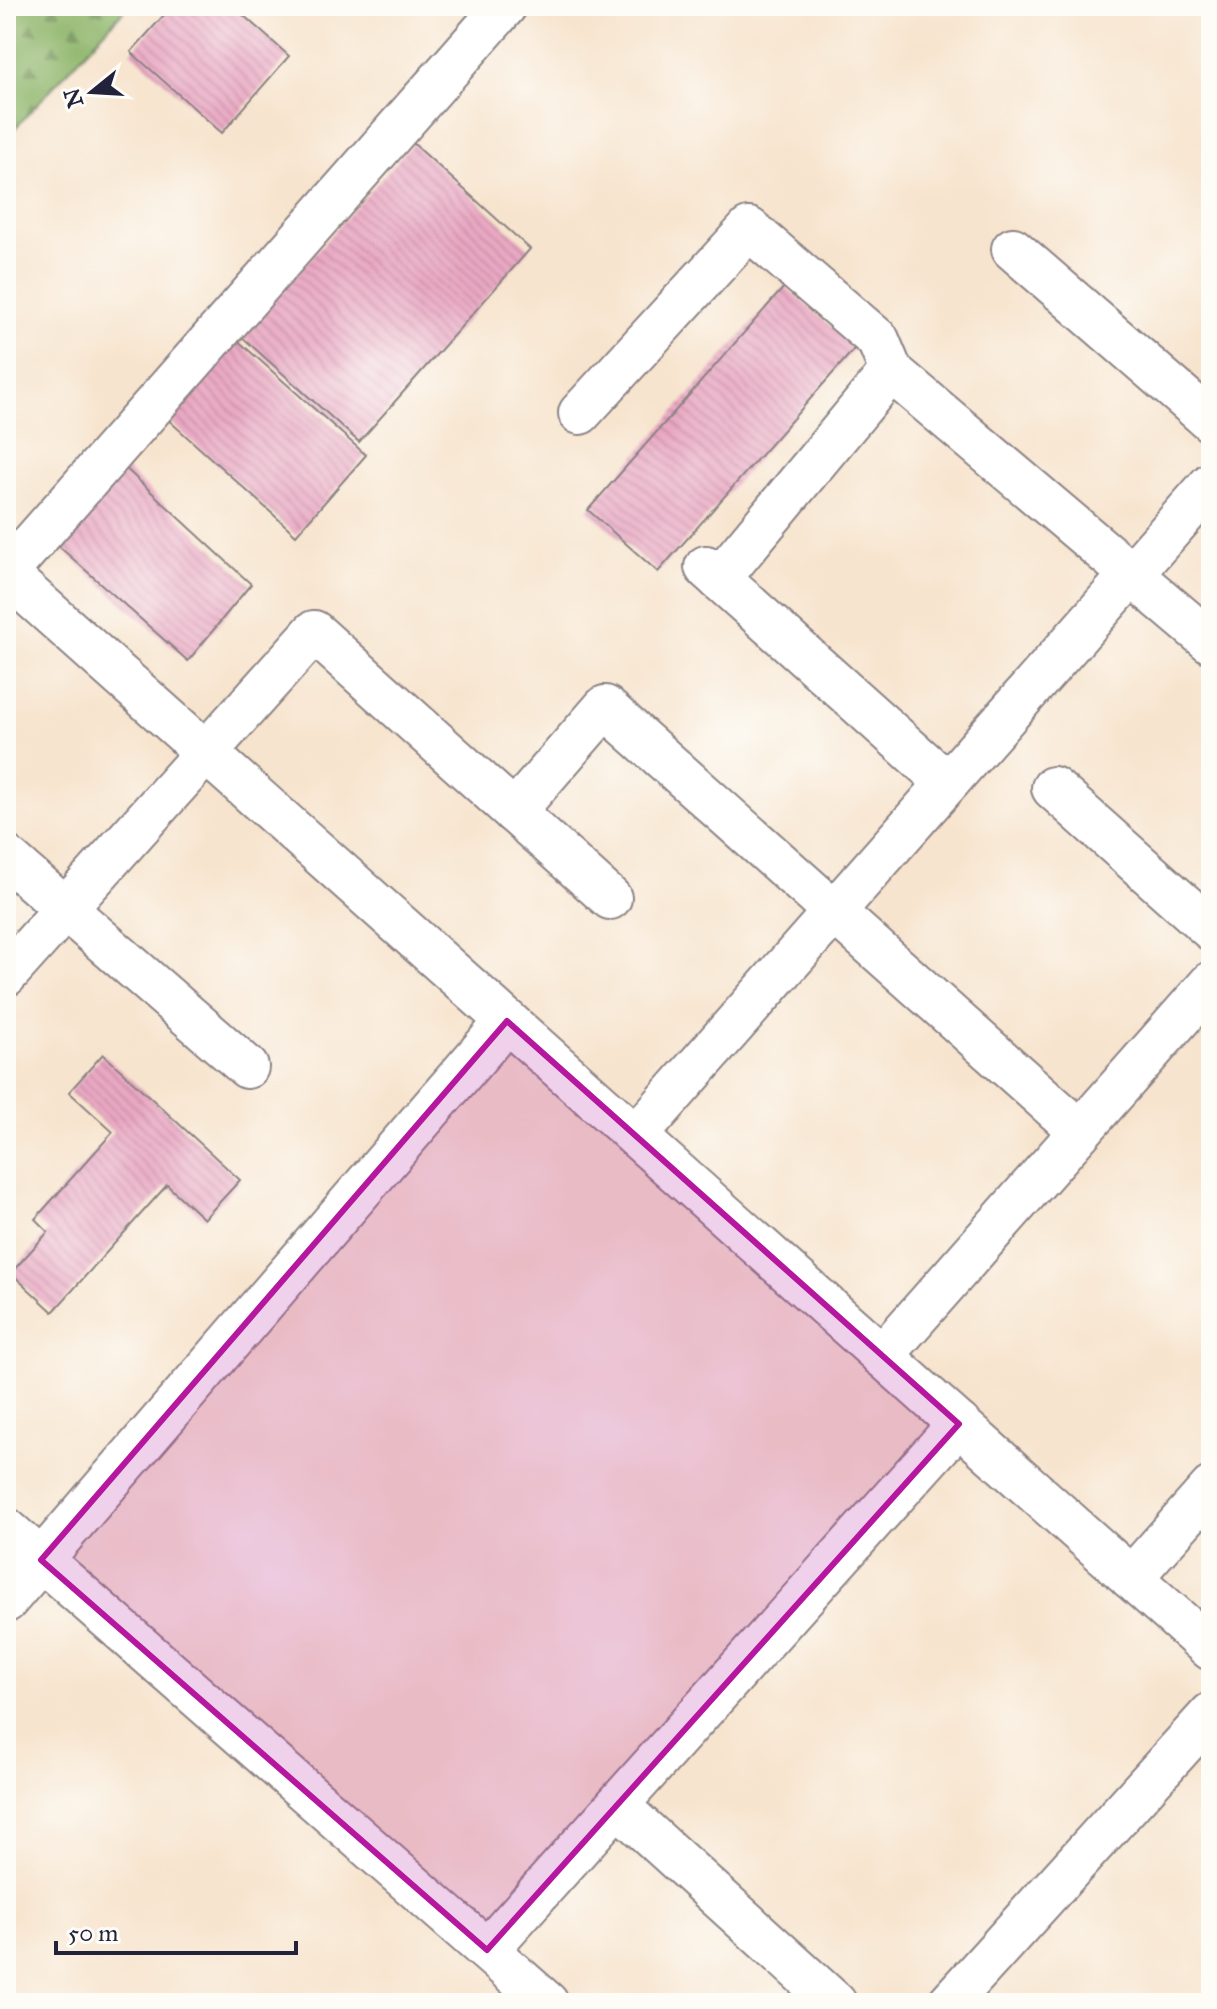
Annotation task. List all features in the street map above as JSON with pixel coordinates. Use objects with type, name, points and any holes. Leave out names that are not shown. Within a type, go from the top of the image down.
[{"type":"street","points":[[505,6],[6,574],[1211,1649]]},
{"type":"street","points":[[580,413],[749,229],[878,340],[891,371],[1133,572],[1211,642]]},
{"type":"street","points":[[1013,249],[1211,421]]},
{"type":"street","points":[[891,371],[712,573],[947,783]]},
{"type":"street","points":[[636,1136],[1211,484]]},
{"type":"street","points":[[6,975],[314,632],[610,898]]},
{"type":"street","points":[[514,812],[605,707],[1080,1131]]},
{"type":"street","points":[[1053,788],[1211,929]]},
{"type":"street","points":[[6,857],[247,1067]]},
{"type":"street","points":[[882,1356],[1211,983]]},
{"type":"street","points":[[6,1601],[507,1021]]},
{"type":"street","points":[[487,1950],[959,1424]]},
{"type":"street","points":[[1131,1578],[1211,1488]]},
{"type":"street","points":[[6,1529],[547,2003]]},
{"type":"street","points":[[949,2003],[1211,1714]]},
{"type":"street","points":[[617,1805],[835,2003]]},
{"type":"highlighted area","points":[[507,1021],[959,1424],[487,1950],[41,1560]]},
{"type":"green space","points":[[6,6],[128,6],[6,138]]},
{"type":"building","points":[[172,6],[233,6],[289,56],[222,133],[131,52]]},
{"type":"building","points":[[413,143],[530,249],[359,442],[241,336]]},
{"type":"building","points":[[785,286],[855,348],[658,572],[588,510]]},
{"type":"building","points":[[235,338],[366,455],[296,535],[165,417]]},
{"type":"building","points":[[122,465],[251,584],[188,661],[55,543]]},
{"type":"building","points":[[103,1054],[240,1180],[204,1219],[167,1185],[53,1312],[11,1273],[48,1232],[35,1219],[113,1132],[69,1092]]}]
